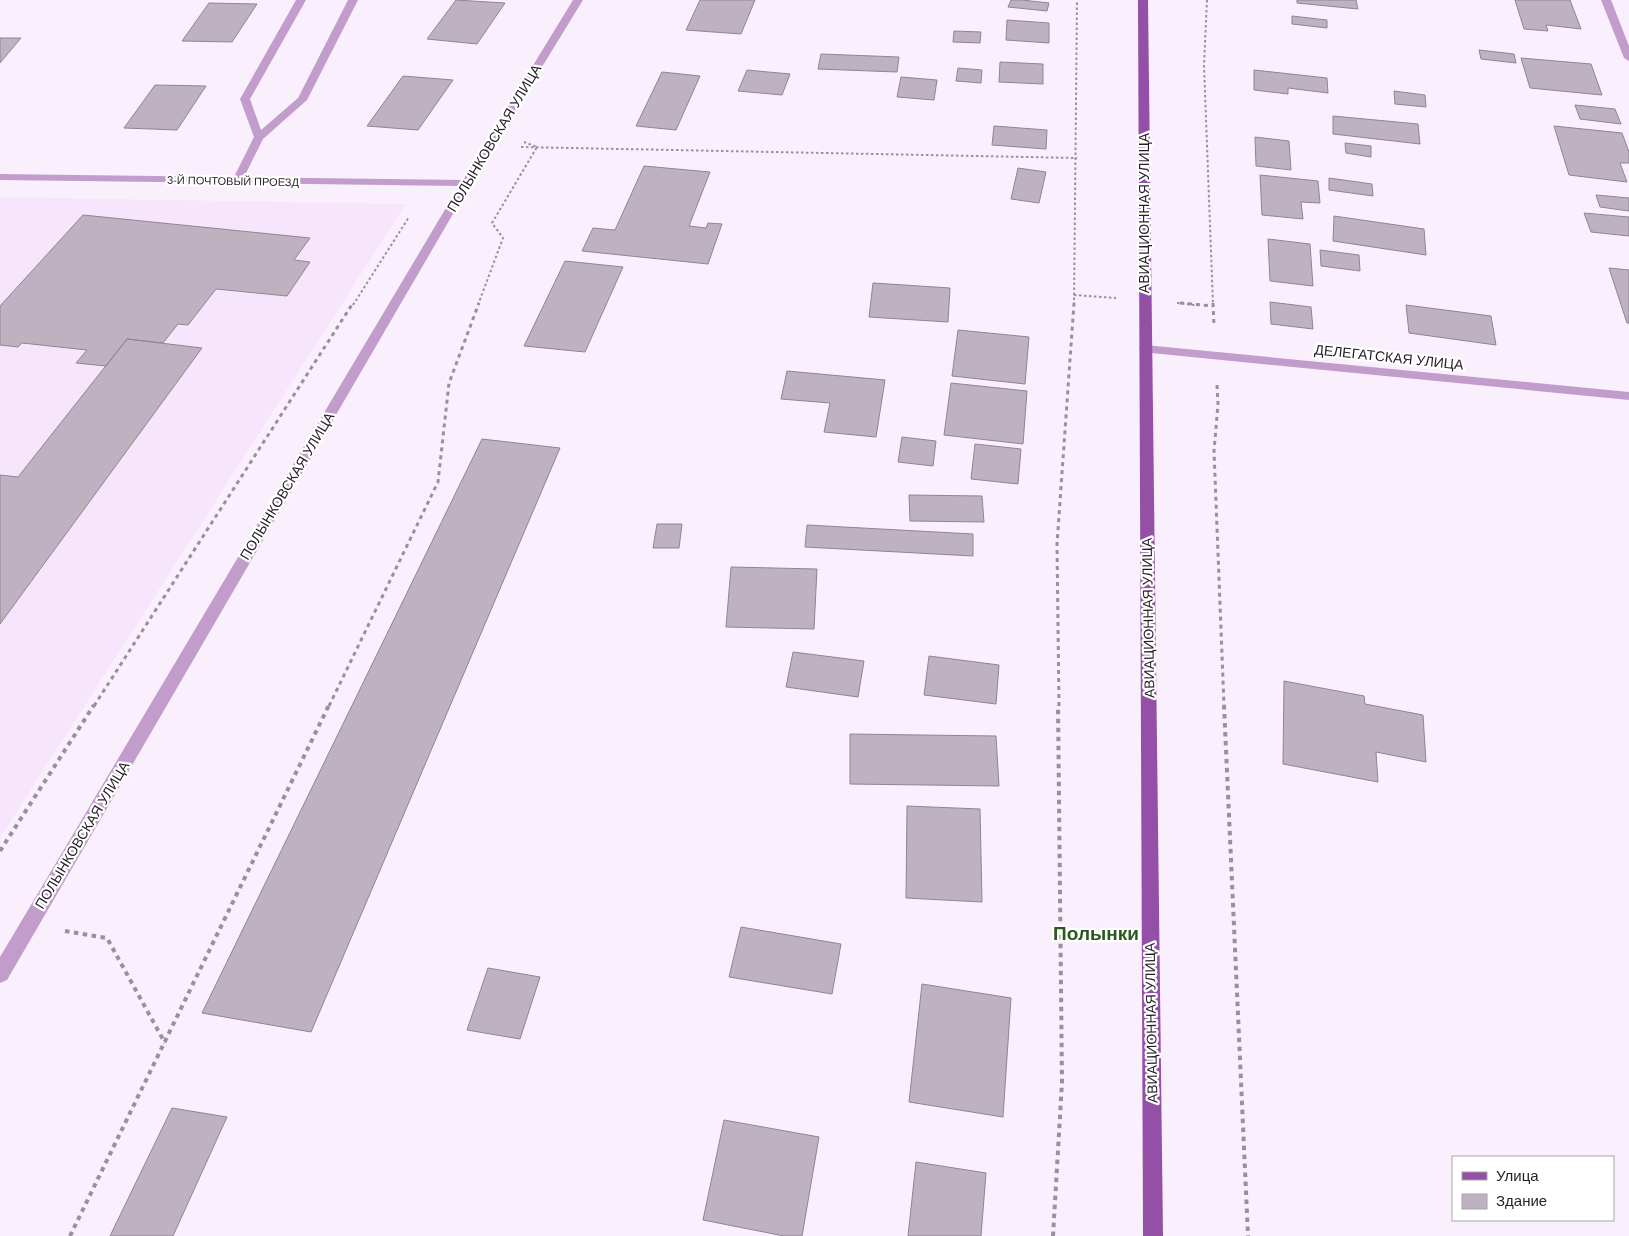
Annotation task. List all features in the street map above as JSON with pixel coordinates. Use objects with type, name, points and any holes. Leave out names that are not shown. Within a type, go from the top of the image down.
[{"type":"main road","name":"АВИАЦИОННАЯ УЛИЦА","points":[[1143,0],[1153,1236]]},
{"type":"street","points":[[259,137],[245,100],[301,0]]},
{"type":"street","points":[[236,181],[259,137],[302,100],[353,0]]},
{"type":"street","name":"ПОЛЫНКОВСКАЯ УЛИЦА","points":[[0,974],[466,183],[578,0]]},
{"type":"street","points":[[1606,0],[1629,58]]},
{"type":"street","points":[[1618,32],[1629,33]]},
{"type":"street","name":"3-Й ПОЧТОВЫЙ ПРОЕЗД","points":[[0,177],[466,183]]},
{"type":"street","name":"ДЕЛЕГАТСКАЯ УЛИЦА","points":[[1145,349],[1629,396]]},
{"type":"path","points":[[1053,1236],[1062,1082],[1057,544],[1073,334],[1078,158],[1078,0]]},
{"type":"path","points":[[1207,0],[1204,65],[1218,404],[1214,450],[1217,560],[1248,1236]]},
{"type":"path","points":[[518,140],[537,147]]},
{"type":"path","points":[[488,146],[1078,158]]},
{"type":"path","points":[[70,1236],[438,482],[448,383],[503,238],[492,222],[537,147]]},
{"type":"path","points":[[0,851],[431,182]]},
{"type":"path","points":[[29,925],[107,938],[165,1043]]},
{"type":"shaded area","points":[[0,197],[406,204],[0,838]]},
{"type":"building","points":[[456,0],[505,3],[477,44],[427,39]]},
{"type":"building","points":[[700,0],[755,0],[741,34],[686,30]]},
{"type":"building","points":[[1011,0],[1049,3],[1047,11],[1008,7]]},
{"type":"building","points":[[1297,0],[1356,0],[1358,9],[1297,3]]},
{"type":"building","points":[[1515,0],[1570,0],[1581,29],[1546,25],[1548,31],[1524,29]]},
{"type":"building","points":[[209,3],[257,4],[232,42],[182,41]]},
{"type":"building","points":[[1292,16],[1327,20],[1327,28],[1292,24]]},
{"type":"building","points":[[1007,20],[1049,23],[1049,43],[1006,40]]},
{"type":"building","points":[[954,31],[981,32],[980,43],[953,42]]},
{"type":"building","points":[[0,38],[21,38],[0,63]]},
{"type":"building","points":[[1479,50],[1514,54],[1516,63],[1481,59]]},
{"type":"building","points":[[821,54],[899,57],[897,72],[818,69]]},
{"type":"building","points":[[1521,58],[1591,64],[1602,95],[1530,88]]},
{"type":"building","points":[[1000,62],[1043,64],[1043,84],[999,82]]},
{"type":"building","points":[[958,68],[982,70],[981,83],[956,81]]},
{"type":"building","points":[[747,70],[790,74],[782,95],[738,91]]},
{"type":"building","points":[[1254,70],[1327,78],[1328,93],[1288,88],[1288,94],[1254,90]]},
{"type":"building","points":[[662,72],[700,76],[676,130],[636,126]]},
{"type":"building","points":[[403,76],[453,80],[418,130],[367,126]]},
{"type":"building","points":[[901,77],[937,80],[934,100],[897,97]]},
{"type":"building","points":[[155,85],[206,86],[177,130],[124,128]]},
{"type":"building","points":[[1394,91],[1425,95],[1426,107],[1395,104]]},
{"type":"building","points":[[1575,105],[1615,109],[1621,124],[1580,119]]},
{"type":"building","points":[[1333,116],[1418,124],[1420,144],[1333,134]]},
{"type":"building","points":[[994,126],[1047,130],[1046,149],[992,145]]},
{"type":"building","points":[[1554,126],[1622,133],[1629,152],[1629,163],[1620,163],[1627,182],[1569,175]]},
{"type":"building","points":[[1255,137],[1289,141],[1291,170],[1256,166]]},
{"type":"building","points":[[1345,143],[1371,146],[1371,157],[1346,153]]},
{"type":"building","points":[[644,166],[710,172],[689,226],[706,228],[708,223],[722,224],[708,264],[582,251],[593,228],[615,230]]},
{"type":"building","points":[[1018,168],[1046,172],[1039,203],[1011,199]]},
{"type":"building","points":[[1260,175],[1318,181],[1320,203],[1301,202],[1303,219],[1262,215]]},
{"type":"building","points":[[1329,178],[1372,184],[1373,196],[1329,190]]},
{"type":"building","points":[[1596,195],[1629,198],[1629,211],[1600,207]]},
{"type":"building","points":[[1584,213],[1629,217],[1629,236],[1591,232]]},
{"type":"building","points":[[83,215],[310,238],[294,260],[310,262],[287,296],[216,289],[188,325],[178,324],[163,343],[127,339],[106,366],[76,363],[87,350],[22,343],[18,347],[0,345],[0,306]]},
{"type":"building","points":[[1334,216],[1424,229],[1426,255],[1333,241]]},
{"type":"building","points":[[1268,239],[1310,244],[1313,286],[1270,281]]},
{"type":"building","points":[[1320,250],[1359,255],[1360,271],[1321,266]]},
{"type":"building","points":[[565,261],[623,267],[585,352],[524,346]]},
{"type":"building","points":[[1609,268],[1629,270],[1629,323],[1627,323]]},
{"type":"building","points":[[873,283],[950,288],[948,322],[869,317]]},
{"type":"building","points":[[1270,302],[1311,307],[1313,329],[1271,324]]},
{"type":"building","points":[[1406,305],[1491,316],[1496,345],[1409,333]]},
{"type":"building","points":[[958,330],[1029,337],[1025,384],[952,376]]},
{"type":"building","points":[[127,339],[202,348],[0,624],[0,475],[18,477]]},
{"type":"building","points":[[787,371],[885,380],[876,437],[824,432],[830,403],[781,399]]},
{"type":"building","points":[[951,383],[1027,391],[1023,444],[944,435]]},
{"type":"building","points":[[902,437],[936,441],[933,466],[898,462]]},
{"type":"building","points":[[482,439],[560,448],[311,1032],[202,1013]]},
{"type":"building","points":[[975,444],[1021,449],[1018,484],[971,479]]},
{"type":"building","points":[[909,495],[982,496],[984,522],[910,521]]},
{"type":"building","points":[[657,524],[682,524],[679,548],[653,548]]},
{"type":"building","points":[[807,525],[973,534],[973,556],[805,547]]},
{"type":"building","points":[[731,567],[817,569],[814,629],[726,627]]},
{"type":"building","points":[[793,652],[864,661],[858,697],[786,687]]},
{"type":"building","points":[[929,656],[999,665],[996,704],[924,695]]},
{"type":"building","points":[[1284,681],[1364,696],[1365,704],[1423,715],[1426,762],[1376,752],[1378,782],[1283,764]]},
{"type":"building","points":[[850,734],[996,736],[999,786],[850,784]]},
{"type":"building","points":[[907,806],[980,809],[982,902],[906,898]]},
{"type":"building","points":[[741,927],[841,944],[832,994],[729,977]]},
{"type":"building","points":[[488,968],[540,977],[520,1039],[467,1030]]},
{"type":"building","points":[[922,984],[1011,998],[1003,1117],[909,1102]]},
{"type":"building","points":[[172,1108],[227,1117],[173,1236],[110,1236]]},
{"type":"building","points":[[724,1120],[819,1137],[802,1236],[784,1236],[703,1220]]},
{"type":"building","points":[[916,1162],[986,1173],[981,1236],[908,1236]]},
{"type":"district","name":"Полынки","points":[[1096,933]]}]
